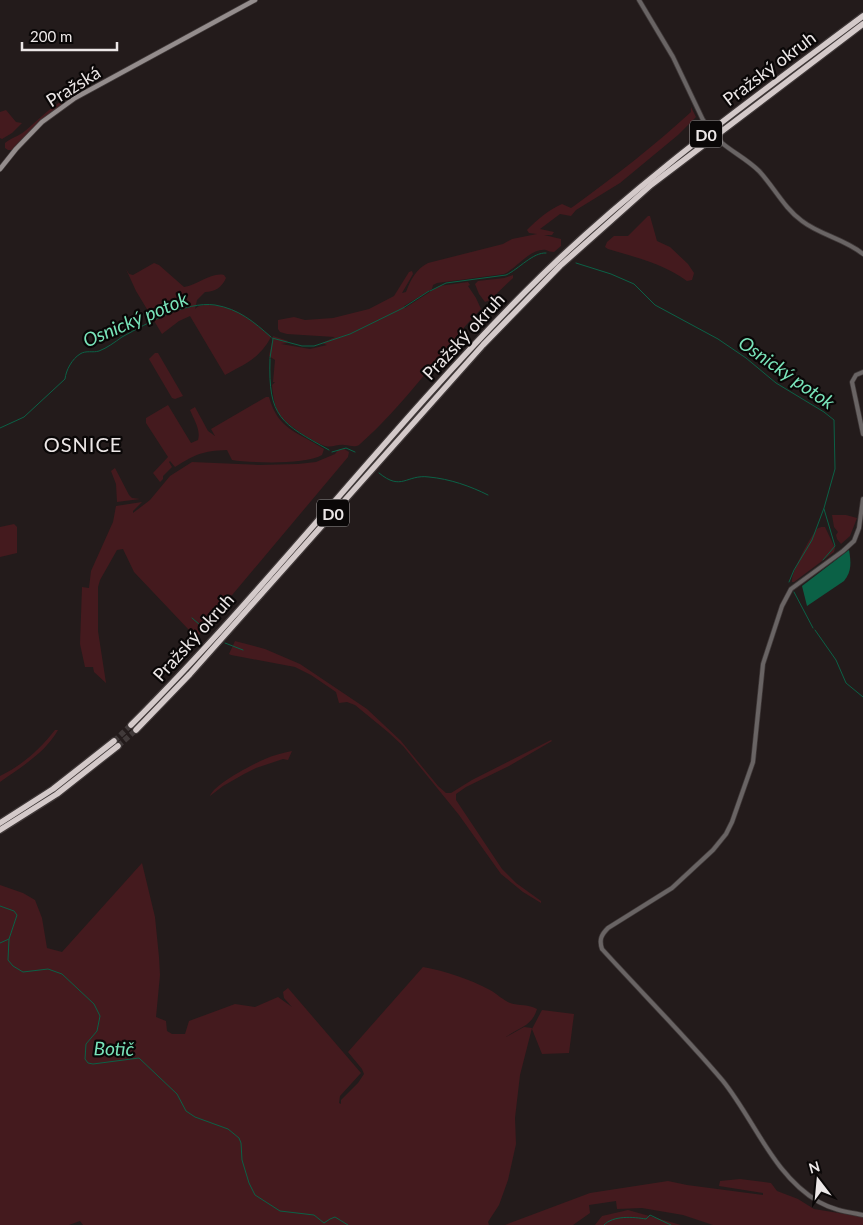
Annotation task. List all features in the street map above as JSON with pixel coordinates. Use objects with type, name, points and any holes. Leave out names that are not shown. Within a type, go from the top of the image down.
[{"type":"highway","name":"Pražský okruh","points":[[863,16],[688,148],[626,198],[554,264],[479,339],[134,727],[190,674],[483,345],[560,266],[590,238],[678,164],[863,24]]},
{"type":"highway","points":[[0,823],[53,789],[116,743],[57,794],[0,830]]},
{"type":"main road","name":"Pražská","points":[[0,170],[16,149],[42,122],[75,98],[255,0]]},
{"type":"street","points":[[638,0],[673,57],[703,120],[722,143],[754,166],[800,220],[808,226],[845,242],[863,254]]},
{"type":"street","points":[[863,372],[856,375],[852,382],[863,434]]},
{"type":"street","points":[[863,499],[858,533],[854,541],[791,590],[782,606],[762,664],[753,762],[726,834],[713,850],[672,888],[608,928],[601,937],[600,943],[602,949],[725,1084],[782,1169],[796,1184],[819,1202],[836,1210],[863,1215]]},
{"type":"shaded area","points":[[63,100],[63,103],[39,122],[12,150],[5,148],[5,143],[23,133]]},
{"type":"shaded area","points":[[691,107],[696,117],[678,135],[620,183],[576,210],[571,216],[560,214],[540,229],[554,232],[552,235],[544,235],[561,239],[561,246],[554,252],[540,250],[535,252],[504,274],[437,283],[433,285],[432,289],[404,306],[405,308],[439,286],[468,282],[470,285],[468,286],[481,309],[392,413],[359,445],[325,446],[299,432],[278,412],[272,385],[275,382],[273,382],[275,360],[269,356],[273,336],[288,341],[281,344],[310,349],[327,345],[322,343],[335,337],[280,332],[278,320],[294,317],[305,320],[333,318],[369,309],[394,296],[409,272],[412,271],[413,274],[402,293],[406,292],[414,275],[428,263],[503,244],[512,239],[537,234],[529,233],[527,230],[552,209],[562,204],[571,208],[604,184],[677,125],[691,112]]},
{"type":"shaded area","points":[[6,110],[16,122],[22,123],[12,133],[2,139],[0,138],[0,112]]},
{"type":"shaded area","points":[[650,216],[657,241],[670,247],[688,264],[694,273],[692,280],[687,281],[669,270],[605,247],[607,242],[614,236],[628,236]]},
{"type":"shaded area","points":[[154,263],[159,265],[184,287],[214,275],[224,275],[226,278],[218,288],[205,292],[197,300],[195,309],[201,306],[218,306],[243,315],[271,337],[262,351],[251,360],[225,375],[190,316],[179,321],[162,334],[136,291],[126,269],[129,274],[133,275]]},
{"type":"shaded area","points":[[513,275],[513,278],[490,300],[485,302],[475,284],[478,281]]},
{"type":"shaded area","points":[[155,353],[158,353],[183,396],[175,399],[172,398],[149,359]]},
{"type":"shaded area","points":[[269,397],[278,417],[290,429],[324,449],[322,455],[291,462],[252,462],[232,460],[227,450],[218,450],[205,452],[175,467],[170,461],[172,467],[160,482],[153,473],[168,457],[146,423],[146,418],[168,405],[191,443],[198,440],[199,432],[190,410],[195,407],[208,431],[215,436],[211,429]]},
{"type":"shaded area","points":[[344,449],[349,452],[348,457],[212,619],[205,622],[206,628],[198,636],[189,630],[134,572],[123,549],[117,550],[98,587],[98,631],[106,683],[94,672],[93,667],[85,667],[80,644],[82,587],[89,588],[91,571],[113,522],[116,506],[142,502],[133,513],[150,500],[170,476],[192,462],[259,465],[298,464],[316,462],[335,454],[338,450]]},
{"type":"shaded area","points":[[115,468],[129,495],[132,498],[140,499],[117,502],[116,484],[111,471]]},
{"type":"shaded area","points":[[832,515],[846,515],[857,518],[850,536],[841,544],[837,539],[836,535],[838,532],[834,527]]},
{"type":"shaded area","points":[[14,524],[17,527],[17,553],[0,557],[0,527]]},
{"type":"shaded area","points":[[825,527],[835,548],[834,552],[792,582],[797,564],[810,540],[817,529]]},
{"type":"shaded area","points":[[849,550],[850,566],[844,581],[807,606],[802,586]]},
{"type":"shaded area","points":[[235,641],[265,649],[300,664],[367,709],[401,741],[446,793],[451,793],[472,780],[551,740],[509,766],[466,787],[456,794],[456,800],[502,869],[516,883],[541,901],[541,903],[523,892],[501,874],[459,815],[403,746],[388,732],[355,705],[347,702],[339,703],[336,692],[295,667],[229,654]]},
{"type":"shaded area","points":[[55,730],[58,730],[39,753],[0,782],[0,776],[30,756]]},
{"type":"shaded area","points":[[292,751],[288,760],[283,759],[256,768],[223,786],[210,796],[226,780],[243,770],[278,754]]},
{"type":"shaded area","points":[[142,863],[155,917],[159,957],[160,975],[156,1017],[166,1021],[167,1031],[172,1034],[185,1034],[189,1021],[235,1004],[255,1007],[278,997],[292,1007],[284,998],[283,992],[288,988],[361,1073],[340,1096],[339,1103],[341,1104],[341,1100],[364,1074],[348,1052],[423,967],[449,973],[474,982],[510,1003],[531,1006],[537,1009],[529,1023],[506,1037],[524,1027],[532,1028],[520,1075],[515,1118],[516,1144],[508,1180],[499,1205],[488,1222],[489,1225],[83,1225],[80,1221],[69,1225],[0,1225],[0,885],[23,893],[35,900],[42,918],[47,948],[62,952]]},
{"type":"shaded area","points":[[542,1010],[574,1014],[569,1053],[542,1054],[532,1029]]},
{"type":"shaded area","points":[[740,1179],[771,1183],[777,1191],[798,1199],[814,1209],[863,1217],[863,1225],[713,1225],[683,1215],[642,1208],[617,1209],[616,1201],[589,1205],[590,1213],[573,1225],[505,1225],[590,1193],[668,1181],[763,1195],[763,1193],[719,1186],[720,1181]]},
{"type":"shaded area","points":[[628,1210],[681,1225],[595,1225],[602,1216]]},
{"type":"waterway","name":"Osnický potok","points":[[430,291],[446,283],[506,275],[536,255],[546,253]]},
{"type":"waterway","name":"Osnický potok","points":[[576,263],[611,274],[634,284],[655,305],[718,339],[746,358],[776,383],[834,420],[835,469],[824,508],[812,540],[789,582]]},
{"type":"waterway","name":"Osnický potok","points":[[272,338],[302,346],[314,346],[350,334],[403,308],[429,291]]},
{"type":"waterway","name":"Osnický potok","points":[[0,428],[24,417],[65,379],[70,365],[80,354],[102,350],[122,337],[167,314],[191,306],[215,305],[246,317],[271,337]]},
{"type":"waterway","points":[[270,358],[273,339]]},
{"type":"waterway","points":[[270,359],[270,379],[275,407],[289,425],[299,433],[329,450]]},
{"type":"waterway","points":[[332,452],[346,448],[355,452]]},
{"type":"waterway","points":[[379,473],[387,479],[399,482],[421,477],[445,479],[488,495]]},
{"type":"waterway","points":[[823,560],[835,546],[824,509]]},
{"type":"waterway","name":"Osnický potok","points":[[794,592],[813,628]]},
{"type":"waterway","points":[[192,618],[207,631]]},
{"type":"waterway","name":"Osnický potok","points":[[815,630],[836,660],[846,683],[863,697]]},
{"type":"waterway","points":[[225,643],[243,650]]},
{"type":"waterway","name":"Botič","points":[[0,906],[14,911],[17,915],[9,939],[8,960],[13,966],[23,972],[48,969],[62,974],[94,1004],[100,1016],[97,1031],[86,1044],[85,1059],[88,1063],[139,1058],[177,1094],[186,1111],[195,1117],[228,1129],[239,1138],[242,1160],[255,1195],[280,1211],[314,1215],[324,1223],[335,1217],[348,1225]]},
{"type":"waterway","points":[[0,943],[9,939]]},
{"type":"waterway","name":"Botič","points":[[604,1225],[618,1218],[646,1219],[650,1215],[671,1225]]},
{"type":"tunnel","points":[[114,741],[131,725]]},
{"type":"tunnel","points":[[118,746],[136,730]]},
{"type":"district","name":"OSNICE","points":[[83,444]]}]
